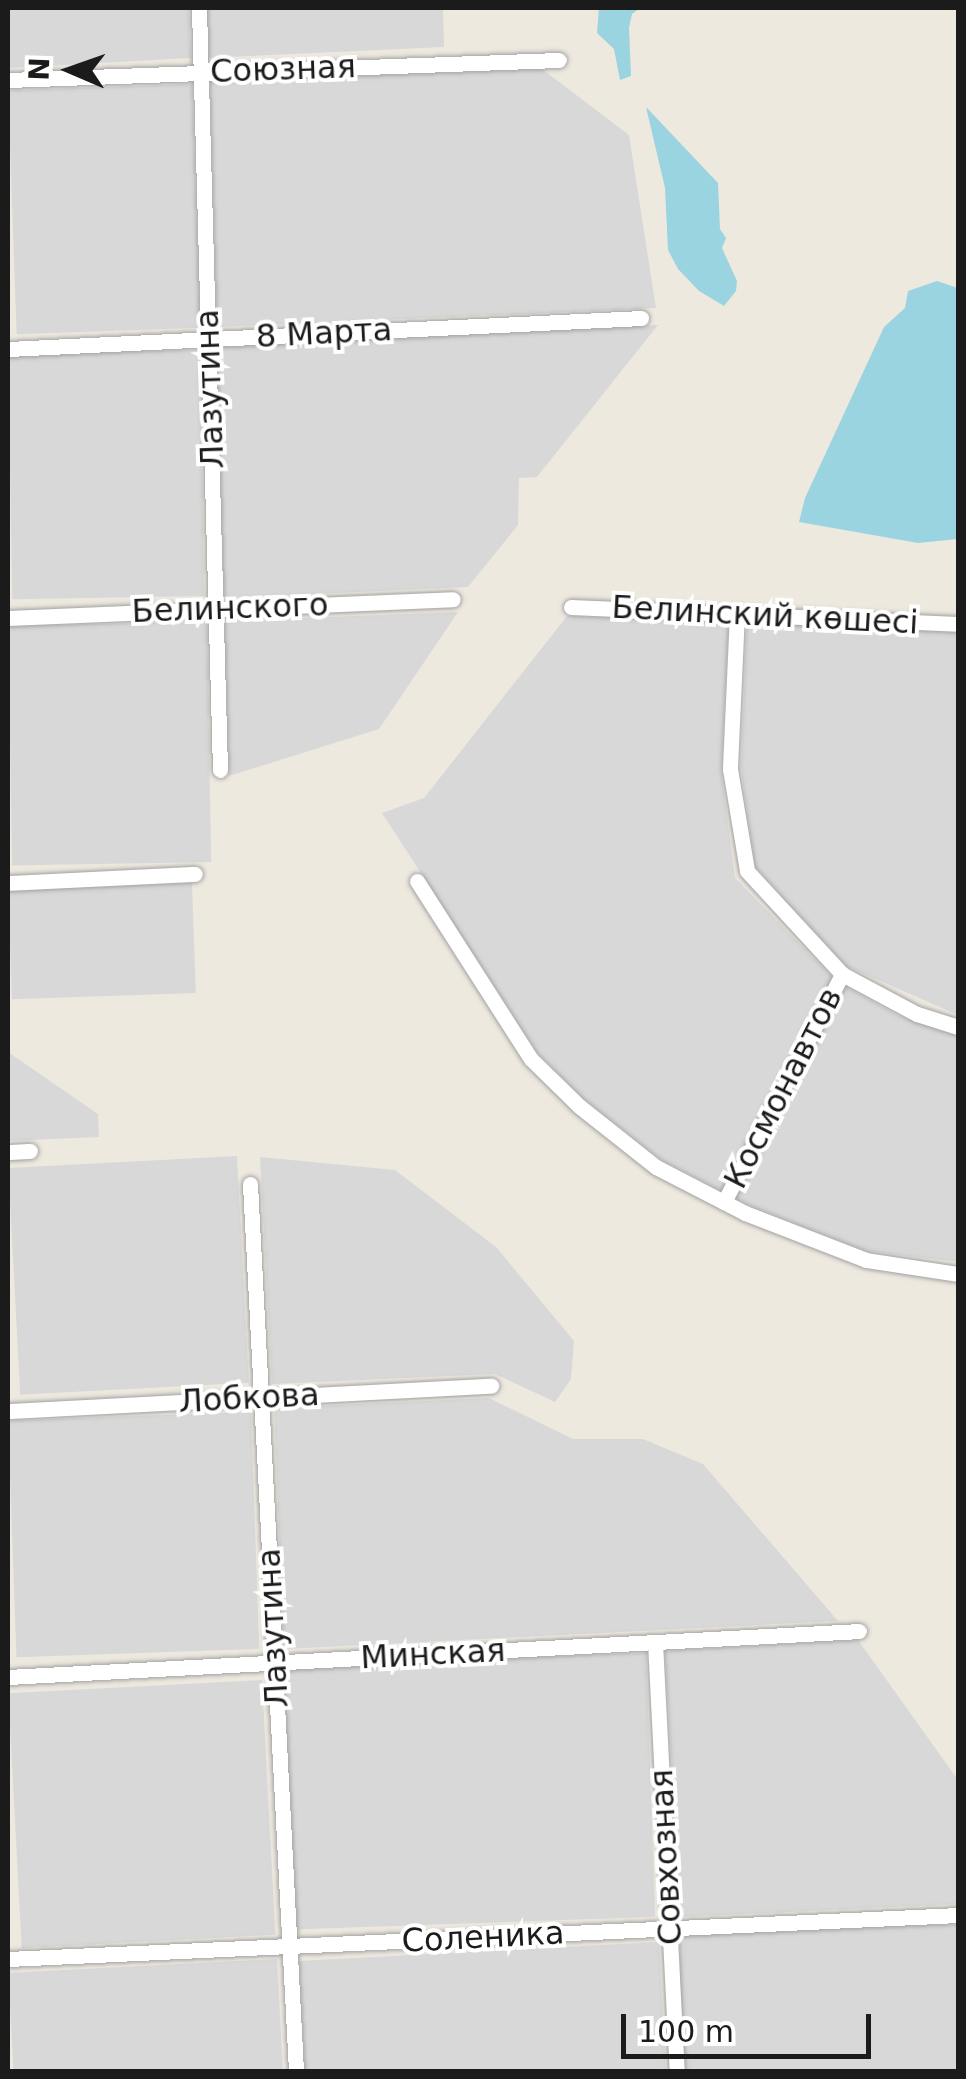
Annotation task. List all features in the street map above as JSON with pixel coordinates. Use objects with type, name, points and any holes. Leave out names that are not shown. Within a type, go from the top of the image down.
[{"type":"street","name":"Лазутина","points":[[200,8],[220,770]]},
{"type":"street","name":"Союзная","points":[[8,80],[559,60]]},
{"type":"street","name":"8 Марта","points":[[8,348],[641,318]]},
{"type":"street","name":"Белинского","points":[[8,618],[453,599]]},
{"type":"street","name":"Белинский көшесі","points":[[571,607],[958,624]]},
{"type":"street","name":"Космонавтов","points":[[738,613],[730,768],[741,853],[758,887],[842,974],[917,1014],[958,1027]]},
{"type":"street","points":[[8,883],[195,874]]},
{"type":"street","name":"Космонавтов","points":[[417,881],[532,1058],[578,1106],[656,1166],[724,1202],[866,1260],[958,1274]]},
{"type":"street","name":"Космонавтов","points":[[724,1202],[842,974]]},
{"type":"street","points":[[8,1152],[30,1152]]},
{"type":"street","name":"Лазутина","points":[[250,1184],[296,2072]]},
{"type":"street","name":"Лобкова","points":[[8,1410],[491,1386]]},
{"type":"street","name":"Минская","points":[[8,1677],[859,1630]]},
{"type":"street","name":"Совхозная","points":[[655,1642],[677,2072]]},
{"type":"street","name":"Соленика","points":[[8,1959],[958,1915]]},
{"type":"shaded area","points":[[8,8],[189,8],[191,58],[8,68]]},
{"type":"shaded area","points":[[207,8],[443,8],[444,47],[208,58]]},
{"type":"shaded area","points":[[542,69],[629,135],[656,308],[217,327],[210,81]]},
{"type":"shaded area","points":[[192,84],[201,328],[17,334],[8,90]]},
{"type":"shaded area","points":[[658,325],[537,477],[519,478],[518,525],[468,587],[224,598],[216,347]]},
{"type":"shaded area","points":[[200,350],[204,596],[12,599],[8,353]]},
{"type":"shaded area","points":[[458,612],[379,729],[229,776],[225,621]]},
{"type":"shaded area","points":[[567,616],[729,619],[721,770],[735,878],[837,982],[899,1016],[958,1036],[958,1262],[866,1251],[749,1205],[662,1160],[583,1098],[537,1052],[382,813],[424,798]]},
{"type":"shaded area","points":[[747,621],[958,629],[958,1015],[846,966],[755,866],[741,768]]},
{"type":"shaded area","points":[[207,622],[211,862],[12,865],[8,625]]},
{"type":"shaded area","points":[[192,883],[196,993],[12,999],[8,889]]},
{"type":"shaded area","points":[[8,1052],[98,1114],[99,1137],[8,1141]]},
{"type":"shaded area","points":[[237,1156],[249,1383],[20,1395],[8,1168]]},
{"type":"shaded area","points":[[260,1157],[395,1170],[496,1247],[574,1341],[571,1379],[555,1402],[495,1374],[272,1384]]},
{"type":"shaded area","points":[[489,1398],[573,1439],[643,1439],[703,1464],[838,1621],[284,1649],[274,1408]]},
{"type":"shaded area","points":[[251,1412],[259,1649],[16,1657],[8,1420]]},
{"type":"shaded area","points":[[858,1640],[958,1780],[958,1904],[681,1917],[665,1651]]},
{"type":"shaded area","points":[[646,1653],[655,1917],[293,1929],[284,1666]]},
{"type":"shaded area","points":[[262,1680],[275,1935],[22,1948],[8,1693]]},
{"type":"shaded area","points":[[680,1925],[958,1925],[958,2071],[680,2071]]},
{"type":"shaded area","points":[[659,1942],[666,2071],[304,2072],[298,1961]]},
{"type":"shaded area","points":[[277,1959],[283,2071],[14,2072],[8,1973]]},
{"type":"water","points":[[599,8],[640,8],[632,14],[629,28],[631,76],[620,80],[614,49],[597,33]]},
{"type":"water","points":[[646,107],[718,183],[720,229],[726,238],[722,248],[737,281],[736,291],[724,306],[699,291],[678,269],[668,250],[665,188]]},
{"type":"water","points":[[937,281],[958,288],[958,539],[918,543],[799,522],[805,498],[884,327],[905,308],[908,291]]}]
